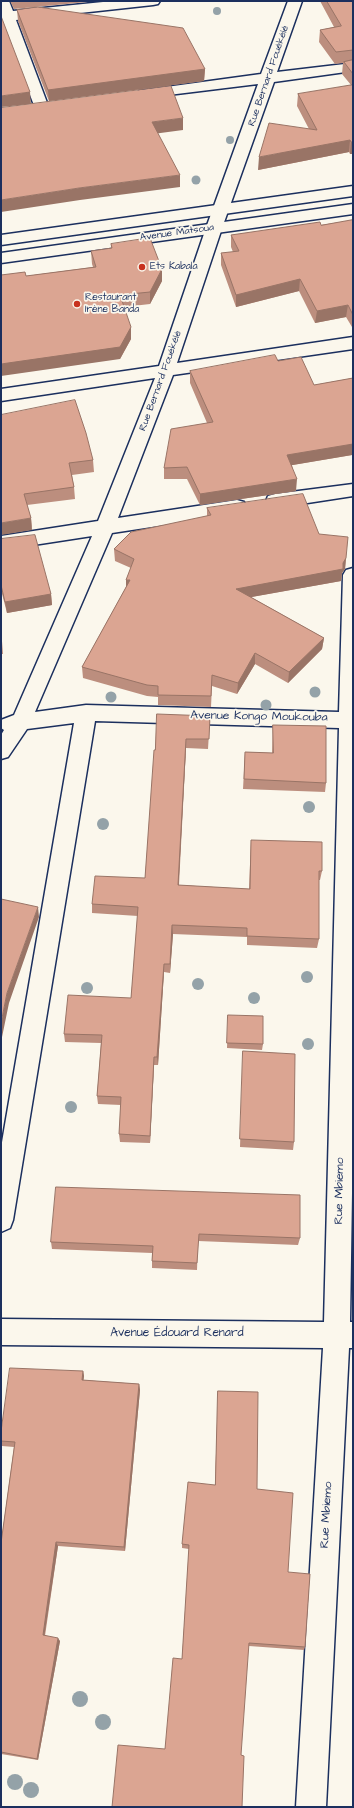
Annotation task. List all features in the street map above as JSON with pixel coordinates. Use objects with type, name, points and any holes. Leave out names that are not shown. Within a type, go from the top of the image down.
[{"type":"street","points":[[2,1],[4,17],[35,109],[58,106]]},
{"type":"street","points":[[4,17],[153,1]]},
{"type":"street","name":"Rue Bernard Fouékélé","points":[[1,750],[21,722],[106,526],[166,371],[214,228],[222,210],[295,1]]},
{"type":"street","points":[[128,96],[353,67]]},
{"type":"street","name":"Avenue Matsoua","points":[[1,240],[353,191]]},
{"type":"street","name":"Avenue Matsoua","points":[[1,258],[353,209]]},
{"type":"street","points":[[1,395],[353,343]]},
{"type":"street","points":[[1,543],[353,490]]},
{"type":"street","name":"Rue Mbiemo","points":[[311,1807],[345,1335],[353,575]]},
{"type":"street","points":[[1,1220],[86,713]]},
{"type":"street","name":"Avenue Kongo Moukouba","points":[[1,725],[86,713],[351,720]]},
{"type":"street","name":"Avenue Édouard Renard","points":[[1,1332],[345,1335]]},
{"type":"building","points":[[327,1],[353,1],[353,50],[336,52],[320,30],[341,26]]},
{"type":"building","points":[[38,7],[183,28],[205,69],[48,90],[17,10]]},
{"type":"building","points":[[1,16],[30,92],[1,96]]},
{"type":"building","points":[[353,60],[353,74],[344,62]]},
{"type":"building","points":[[353,85],[353,142],[350,140],[259,157],[269,123],[317,130],[298,94]]},
{"type":"building","points":[[171,86],[183,118],[152,122],[180,175],[1,200],[1,108]]},
{"type":"building","points":[[353,220],[353,315],[348,305],[317,311],[300,279],[236,295],[221,253],[239,251],[231,235],[320,222],[321,225]]},
{"type":"building","points":[[150,238],[162,269],[150,292],[120,295],[131,327],[120,347],[1,364],[1,275],[25,272],[26,276],[96,267],[91,251],[112,248],[111,244]]},
{"type":"building","points":[[275,355],[278,361],[301,357],[314,385],[353,378],[353,444],[287,455],[297,479],[200,494],[187,467],[164,468],[171,429],[213,422],[190,371]]},
{"type":"building","points":[[75,400],[93,460],[69,463],[74,487],[24,494],[31,518],[1,523],[1,415]]},
{"type":"building","points":[[303,494],[319,534],[348,537],[346,558],[343,563],[343,569],[236,589],[324,638],[289,672],[255,653],[238,683],[212,675],[211,696],[158,695],[158,686],[147,685],[82,667],[130,580],[126,580],[134,559],[114,549],[131,532],[211,515],[207,508]]},
{"type":"building","points":[[35,535],[51,594],[5,602],[1,585],[1,539]]},
{"type":"building","points":[[157,714],[210,716],[209,739],[186,739],[178,885],[250,889],[251,840],[322,842],[322,871],[319,871],[319,939],[247,936],[247,928],[172,925],[170,964],[164,964],[157,1057],[154,1057],[150,1136],[119,1134],[121,1097],[97,1096],[102,1035],[64,1034],[68,995],[131,998],[138,907],[92,904],[95,876],[145,878]]},
{"type":"building","points":[[273,725],[326,726],[326,783],[244,779],[245,752],[273,753]]},
{"type":"building","points":[[1,899],[38,907],[7,993],[1,1023]]},
{"type":"building","points":[[228,1015],[263,1016],[263,1044],[227,1043]]},
{"type":"building","points":[[243,1051],[295,1054],[294,1142],[240,1139]]},
{"type":"building","points":[[56,1187],[300,1195],[300,1238],[199,1234],[197,1263],[152,1261],[153,1246],[51,1242]]},
{"type":"building","points":[[10,1368],[83,1371],[82,1380],[139,1384],[124,1547],[56,1542],[43,1635],[58,1638],[37,1759],[1,1752],[1,1543],[15,1442],[1,1441],[1,1432]]},
{"type":"building","points":[[218,1391],[258,1392],[257,1489],[293,1493],[288,1572],[310,1574],[305,1647],[249,1643],[241,1755],[244,1756],[242,1807],[112,1807],[118,1745],[165,1749],[173,1658],[182,1659],[189,1545],[182,1544],[188,1482],[215,1485]]},
{"type":"place","name":"Ets Kabala","points":[[142,267]]},
{"type":"place","name":"Restaurant Irène Banda","points":[[77,304]]}]
